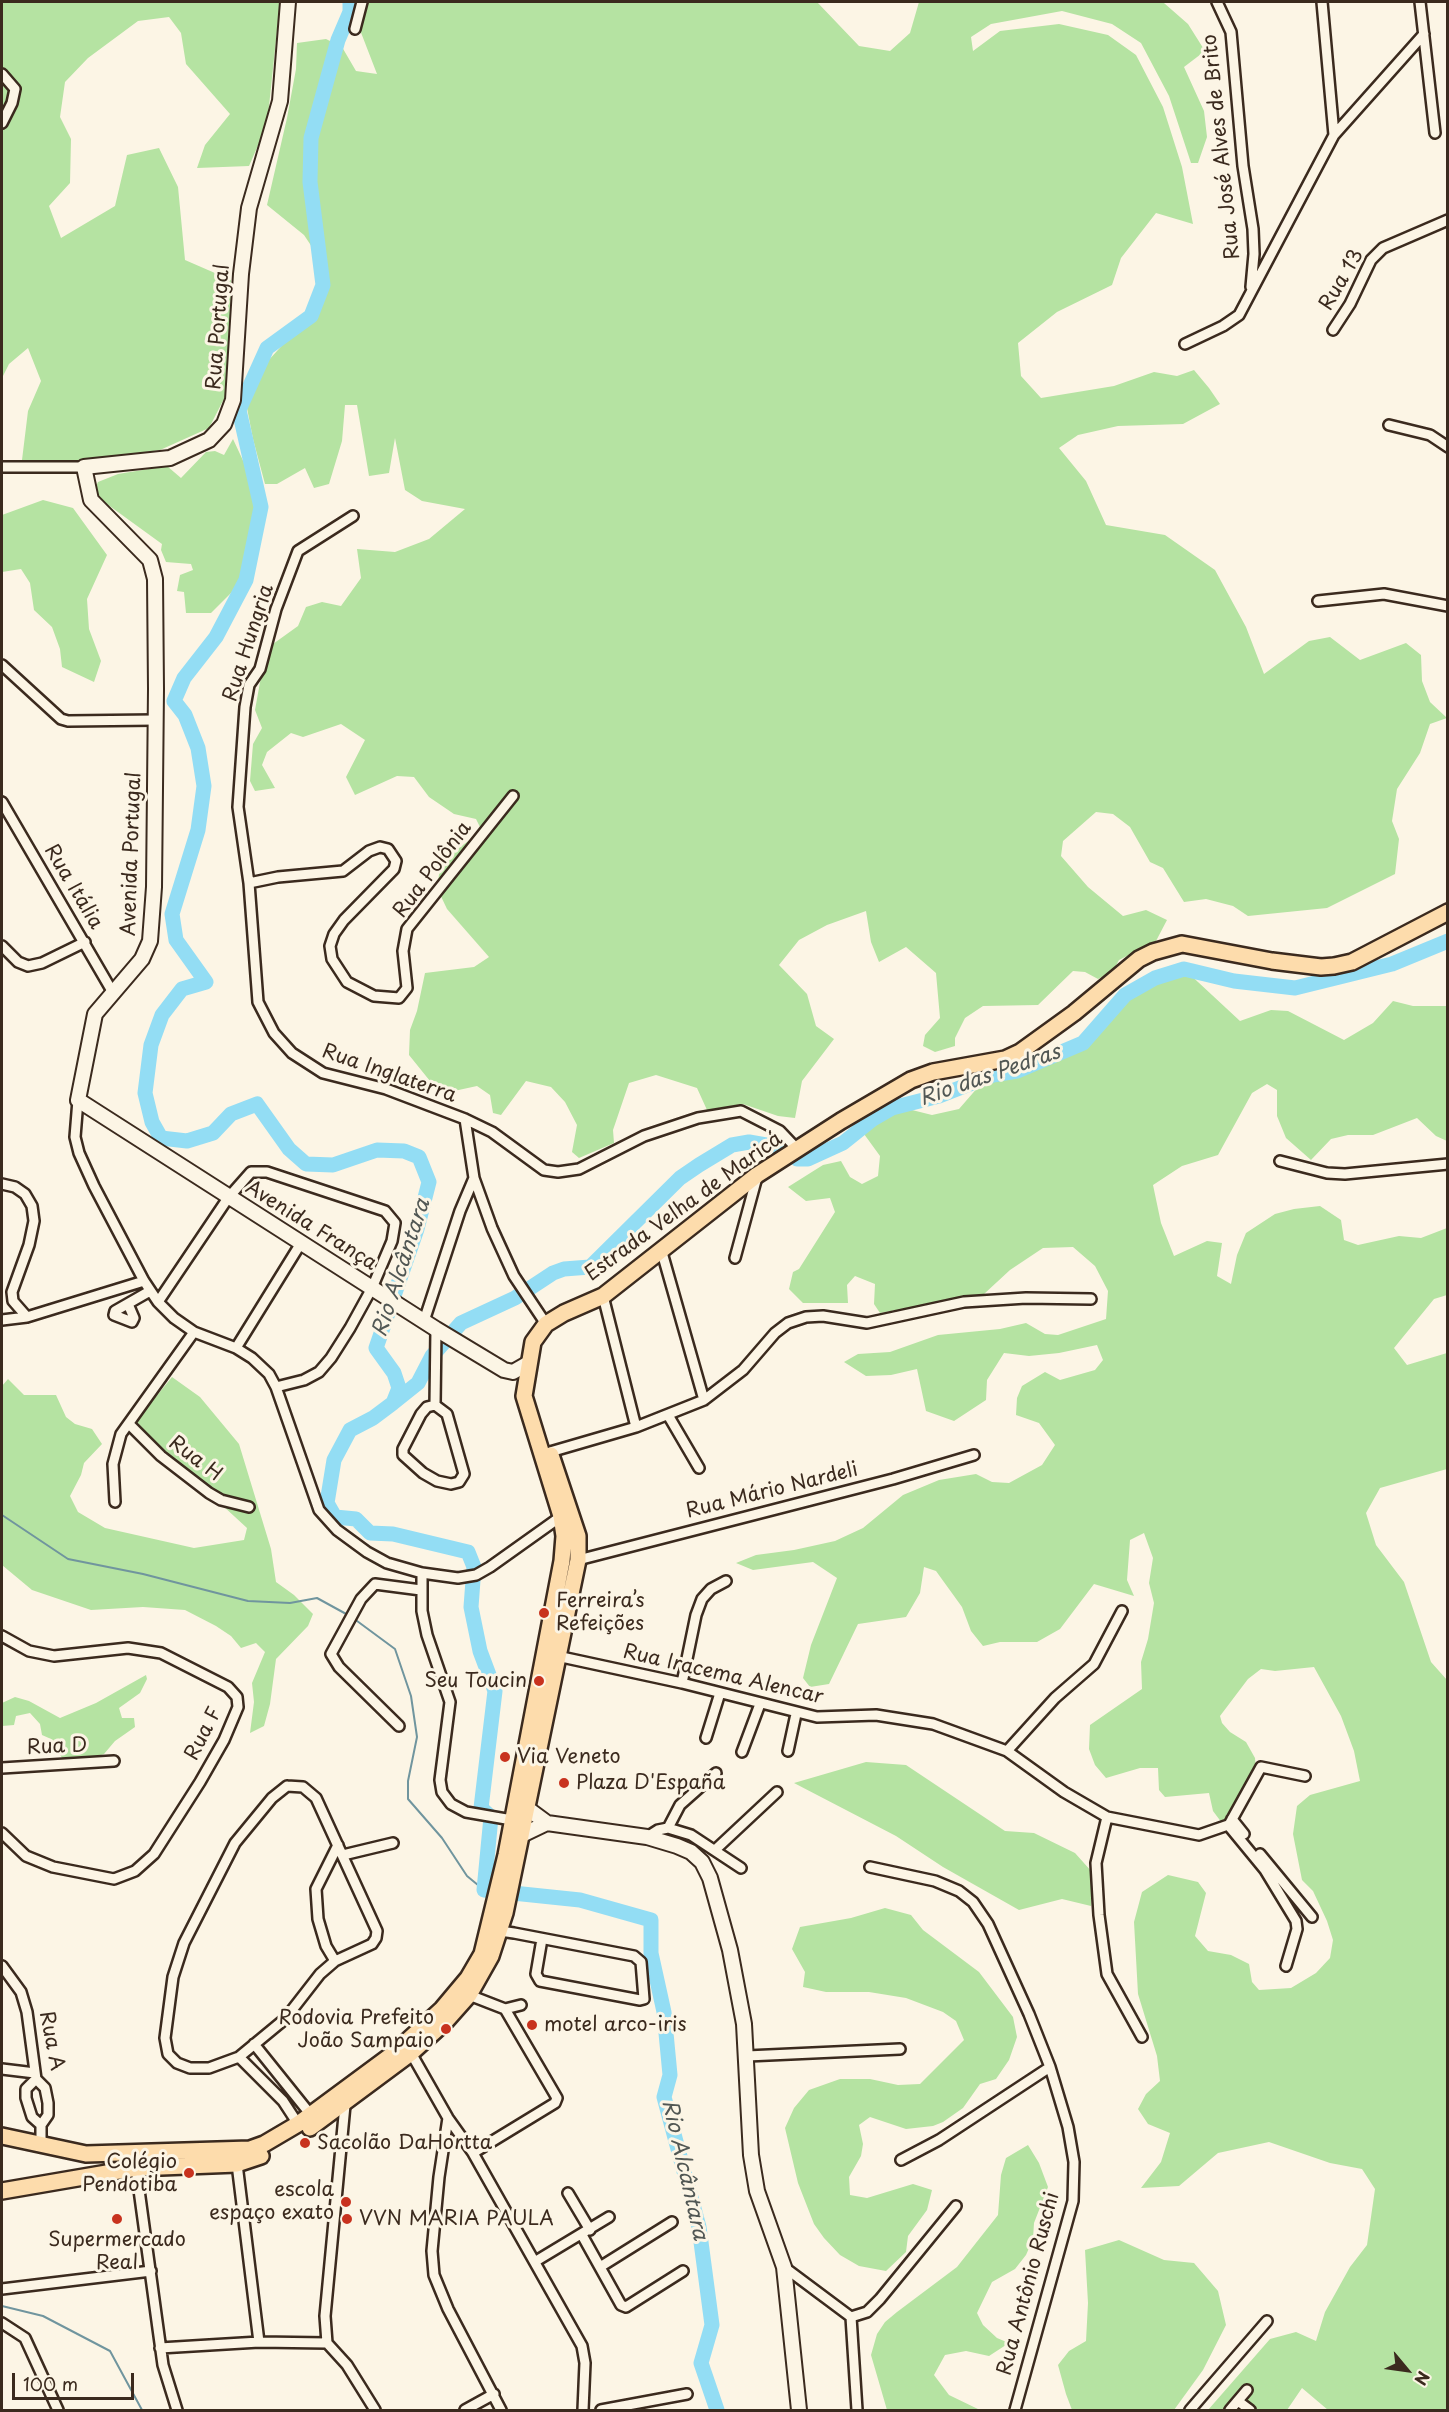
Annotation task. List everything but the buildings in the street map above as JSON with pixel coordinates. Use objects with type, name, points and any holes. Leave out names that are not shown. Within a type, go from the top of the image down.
[{"type":"main road","name":"Estrada Velha de Maricá","points":[[546,1324],[564,1313],[603,1296],[757,1175],[911,1080],[933,1072],[1005,1059],[1020,1052],[1074,1013],[1139,959],[1153,952],[1182,944],[1272,961],[1321,967],[1334,966],[1352,962],[1448,912]]},
{"type":"main road","points":[[512,1856],[522,1835],[528,1809],[578,1560],[578,1536],[566,1513],[525,1403],[527,1370],[533,1342],[546,1324]]},
{"type":"main road","points":[[2,2191],[136,2168],[237,2164],[265,2155],[290,2142],[345,2105],[411,2054],[469,1995],[491,1956],[498,1926],[512,1856],[513,1820],[562,1561],[566,1513],[527,1370]]},
{"type":"main road","points":[[2,2136],[86,2154],[243,2151],[264,2144],[311,2115],[394,2053],[442,2009],[476,1965],[498,1926]]},
{"type":"main road","points":[[86,2154],[95,2166],[88,2176]]},
{"type":"street","name":"Rua Portugal","points":[[2,467],[84,468],[170,458],[209,440],[224,424],[233,400],[241,274],[249,208],[280,101],[288,2]]},
{"type":"street","points":[[355,29],[362,2]]},
{"type":"street","name":"Rua José Alves de Brito","points":[[1216,2],[1231,32],[1243,166],[1253,229],[1251,292]]},
{"type":"street","points":[[1322,2],[1334,135]]},
{"type":"street","points":[[1420,2],[1436,133]]},
{"type":"street","points":[[1185,344],[1223,326],[1239,315],[1334,135],[1424,34]]},
{"type":"street","points":[[2,74],[15,88],[12,103],[2,123]]},
{"type":"street","name":"Rua 13","points":[[1334,330],[1350,304],[1371,260],[1383,248],[1448,220]]},
{"type":"street","points":[[1389,425],[1430,435],[1448,447]]},
{"type":"street","name":"Avenida Portugal","points":[[84,468],[91,500],[150,560],[155,579],[154,886],[150,940],[141,959],[95,1014],[78,1100],[75,1137],[79,1153],[94,1186],[144,1281],[158,1302],[194,1332],[236,1348],[252,1358],[269,1374],[276,1387],[319,1510],[337,1530],[367,1552],[387,1563],[422,1573],[458,1578],[476,1575],[566,1513]]},
{"type":"street","name":"Rua Hungria","points":[[249,883],[238,807],[245,706],[249,685],[260,669],[276,609],[298,551],[353,516]]},
{"type":"street","points":[[1318,601],[1384,594],[1448,606]]},
{"type":"street","points":[[2,665],[60,719],[68,721],[155,720]]},
{"type":"street","name":"Rua Polônia","points":[[249,883],[278,877],[344,871],[369,851],[380,847],[388,849],[396,861],[394,868],[344,920],[334,934],[330,946],[332,958],[347,982],[374,996],[399,998],[407,988],[403,951],[407,929],[513,796]]},
{"type":"street","name":"Rua Itália","points":[[2,802],[112,991]]},
{"type":"street","name":"Rua Inglaterra","points":[[249,883],[258,1002],[274,1033],[309,1066],[323,1074],[386,1089],[465,1119],[492,1132],[544,1170],[558,1172],[579,1169],[644,1136],[719,1113],[741,1111],[780,1131],[798,1150]]},
{"type":"street","points":[[2,946],[18,962],[28,966],[42,963],[85,942]]},
{"type":"street","name":"Avenida França","points":[[78,1100],[228,1198],[504,1370],[513,1372],[527,1370]]},
{"type":"street","points":[[465,1119],[474,1178],[492,1228],[514,1276],[546,1324]]},
{"type":"street","points":[[1280,1161],[1327,1173],[1344,1174],[1448,1164]]},
{"type":"street","points":[[158,1302],[244,1177],[260,1171],[385,1211],[395,1223],[377,1291],[319,1372],[304,1380],[276,1387]]},
{"type":"street","points":[[735,1258],[757,1175]]},
{"type":"street","points":[[424,1321],[460,1211],[474,1178]]},
{"type":"street","points":[[2,1184],[15,1187],[25,1194],[32,1206],[34,1221],[29,1245],[12,1292],[13,1300],[27,1317]]},
{"type":"street","points":[[236,1348],[301,1243]]},
{"type":"street","points":[[661,1249],[704,1400]]},
{"type":"street","points":[[2,1320],[27,1317],[144,1281]]},
{"type":"street","points":[[128,1304],[150,1291]]},
{"type":"street","points":[[603,1296],[636,1427]]},
{"type":"street","points":[[550,1452],[636,1427],[704,1400],[742,1370],[775,1333],[788,1323],[806,1317],[823,1316],[867,1323],[964,1302],[1026,1298],[1091,1299]]},
{"type":"street","points":[[435,1405],[436,1329]]},
{"type":"street","points":[[115,1502],[113,1464],[117,1446],[129,1424],[194,1332]]},
{"type":"street","points":[[435,1405],[447,1414],[464,1474],[459,1482],[451,1484],[437,1481],[423,1473],[404,1455],[403,1449],[421,1414],[427,1407],[435,1405]]},
{"type":"street","points":[[668,1415],[699,1468]]},
{"type":"street","name":"Rua H","points":[[129,1424],[155,1451],[209,1493],[221,1500],[249,1507]]},
{"type":"street","name":"Rua Mário Nardeli","points":[[578,1560],[882,1482],[974,1455]]},
{"type":"street","points":[[422,1573],[421,1590],[427,1635],[450,1702],[440,1779],[442,1792],[451,1804],[477,1815],[513,1820]]},
{"type":"street","points":[[682,1683],[696,1615],[702,1599],[711,1589],[726,1581]]},
{"type":"street","points":[[399,1726],[333,1660],[332,1648],[354,1610],[375,1584],[384,1583],[421,1590]]},
{"type":"street","points":[[1007,1751],[1038,1714],[1094,1664],[1122,1611]]},
{"type":"street","name":"Rua F","points":[[2,1636],[29,1651],[54,1656],[128,1648],[162,1653],[228,1687],[237,1697],[238,1707],[200,1782],[153,1854],[135,1871],[114,1879],[53,1866],[26,1856],[2,1833]]},
{"type":"street","name":"Rua Iracema Alencar","points":[[557,1656],[682,1683],[796,1714],[817,1718],[876,1715],[912,1719],[968,1735],[1007,1751],[1064,1792],[1107,1817],[1199,1835],[1230,1822]]},
{"type":"street","points":[[706,1738],[720,1693]]},
{"type":"street","points":[[742,1752],[760,1704]]},
{"type":"street","points":[[788,1751],[796,1714]]},
{"type":"street","name":"Rua D","points":[[2,1768],[114,1761]]},
{"type":"street","points":[[1230,1822],[1262,1767],[1305,1776]]},
{"type":"street","points":[[668,1828],[680,1805],[716,1773]]},
{"type":"street","points":[[287,1786],[303,1787],[316,1798],[338,1845],[377,1931],[372,1944],[335,1961],[320,1974],[285,2019],[238,2057],[209,2068],[190,2068],[177,2063],[168,2054],[165,2038],[173,1977],[184,1943],[235,1843],[272,1798],[287,1786]]},
{"type":"street","points":[[715,1850],[777,1792]]},
{"type":"street","points":[[528,1809],[546,1823],[647,1837],[691,1852],[702,1862],[710,1878],[730,1950],[747,2056],[754,2173],[763,2209],[784,2267],[799,2410]]},
{"type":"street","points":[[1107,1817],[1096,1863],[1099,1915],[1107,1974],[1142,2037]]},
{"type":"street","points":[[1230,1822],[1312,1917]]},
{"type":"street","points":[[1230,1822],[1265,1870],[1296,1921],[1297,1929],[1286,1966]]},
{"type":"street","points":[[522,1835],[546,1823]]},
{"type":"street","points":[[647,1837],[658,1830],[668,1828],[701,1839],[741,1868]]},
{"type":"street","points":[[343,1855],[393,1843]]},
{"type":"street","points":[[335,1961],[326,1946],[318,1919],[316,1888],[338,1845]]},
{"type":"street","name":"Rua Antônio Ruschi","points":[[870,1867],[935,1881],[959,1891],[973,1902],[988,1924],[1050,2067],[1072,2150],[1073,2201],[1015,2410]]},
{"type":"street","points":[[498,1926],[542,1939],[639,1959],[644,1999],[540,1981],[536,1974],[542,1939]]},
{"type":"street","name":"Rua A","points":[[2,1966],[21,1992],[27,2012],[35,2076],[45,2088],[48,2115],[41,2126],[41,2146]]},
{"type":"street","points":[[469,1995],[505,2009],[521,2005]]},
{"type":"street","points":[[473,2154],[555,2103],[557,2098],[505,2009]]},
{"type":"street","points":[[254,2044],[311,2115]]},
{"type":"street","points":[[747,2056],[900,2049]]},
{"type":"street","points":[[411,2054],[536,2261],[582,2346],[585,2363],[583,2410]]},
{"type":"street","points":[[238,2057],[283,2101],[298,2124]]},
{"type":"street","points":[[901,2160],[939,2140],[1050,2067]]},
{"type":"street","points":[[2,2069],[35,2076],[26,2089],[26,2098],[32,2117],[41,2126]]},
{"type":"street","points":[[345,2105],[326,2316],[327,2343],[347,2366],[375,2410]]},
{"type":"street","points":[[448,2118],[433,2241],[434,2275],[448,2308],[501,2410]]},
{"type":"street","points":[[237,2164],[259,2342]]},
{"type":"street","points":[[136,2168],[160,2348],[166,2380],[177,2410]]},
{"type":"street","points":[[568,2193],[600,2267],[621,2305],[626,2307],[683,2271]]},
{"type":"street","points":[[851,2317],[867,2312],[880,2299],[956,2206]]},
{"type":"street","points":[[536,2261],[609,2217]]},
{"type":"street","points":[[600,2267],[672,2222]]},
{"type":"street","points":[[784,2267],[851,2317],[857,2410]]},
{"type":"street","points":[[2,2289],[151,2271]]},
{"type":"street","points":[[1190,2410],[1267,2321]]},
{"type":"street","points":[[2,2323],[25,2338],[58,2410]]},
{"type":"street","points":[[160,2348],[259,2342],[327,2343]]},
{"type":"street","points":[[1230,2410],[1247,2390]]},
{"type":"street","points":[[465,2410],[494,2394]]},
{"type":"street","points":[[601,2410],[687,2394]]},
{"type":"street","points":[[1238,2401],[1250,2410]]},
{"type":"green space","points":[[2,2],[280,2],[267,125],[249,166],[197,168],[205,145],[230,114],[186,64],[181,33],[169,17],[138,21],[88,58],[65,82],[60,117],[71,139],[70,183],[49,206],[61,238],[115,206],[127,155],[159,148],[178,187],[185,260],[231,280],[229,389],[209,428],[160,450],[84,461],[22,460],[28,411],[41,381],[28,348],[9,364],[2,378]]},
{"type":"green space","points":[[364,2],[817,2],[859,46],[890,51],[910,33],[919,2],[1164,3],[1188,24],[1205,51],[1184,67],[1204,111],[1207,137],[1198,163],[1191,163],[1169,96],[1141,43],[1112,24],[1062,11],[991,24],[971,37],[973,51],[1000,31],[1059,24],[1108,35],[1136,55],[1163,107],[1182,167],[1193,224],[1156,213],[1121,258],[1112,285],[1057,312],[1018,343],[1021,376],[1041,398],[1114,386],[1154,372],[1177,376],[1194,370],[1209,388],[1220,404],[1183,424],[1118,426],[1078,435],[1059,448],[1086,481],[1106,525],[1165,535],[1215,570],[1246,627],[1264,674],[1309,641],[1330,637],[1360,660],[1406,643],[1421,655],[1422,681],[1430,702],[1447,718],[1430,724],[1420,753],[1397,789],[1392,821],[1399,839],[1395,874],[1327,908],[1248,916],[1233,906],[1206,899],[1184,902],[1163,868],[1150,862],[1130,827],[1113,814],[1096,812],[1063,841],[1061,856],[1088,887],[1123,916],[1146,910],[1167,920],[1156,941],[1119,960],[1113,971],[1098,979],[1085,972],[1073,971],[1038,1005],[983,1006],[965,1018],[955,1038],[955,1046],[935,1052],[923,1046],[925,1035],[940,1018],[936,973],[906,947],[879,962],[871,942],[866,911],[827,925],[799,940],[779,965],[807,994],[816,1026],[834,1039],[802,1081],[795,1118],[778,1116],[743,1104],[707,1110],[697,1088],[656,1075],[629,1083],[613,1130],[614,1143],[579,1158],[572,1152],[577,1125],[565,1102],[551,1087],[526,1081],[501,1115],[493,1113],[490,1095],[477,1086],[454,1091],[434,1086],[409,1055],[410,1030],[417,1011],[425,973],[474,967],[489,957],[447,909],[437,888],[441,861],[482,831],[476,819],[454,814],[429,797],[414,777],[397,776],[355,795],[346,777],[365,740],[341,724],[303,737],[291,733],[267,752],[262,765],[275,788],[255,791],[250,781],[253,744],[262,728],[255,710],[266,649],[298,626],[306,607],[322,602],[341,606],[361,578],[357,549],[395,552],[429,539],[465,509],[422,501],[405,490],[395,438],[389,473],[369,476],[357,405],[345,405],[342,441],[329,484],[314,488],[305,468],[277,484],[265,484],[253,439],[247,408],[267,362],[287,340],[315,321],[327,291],[326,268],[304,235],[267,205],[287,118],[296,69],[297,43],[326,39],[342,47],[356,71],[377,74],[360,30]]},
{"type":"green space","points":[[233,439],[246,467],[257,507],[245,569],[236,588],[211,613],[186,613],[184,592],[177,591],[180,575],[193,570],[191,564],[166,562],[161,550],[162,544],[100,499],[95,489],[98,482],[118,474],[167,466],[181,478],[206,452],[215,451],[224,455]]},
{"type":"green space","points":[[43,500],[73,508],[107,555],[87,599],[89,629],[101,661],[94,682],[62,667],[60,649],[52,627],[34,610],[30,583],[21,569],[2,572],[2,515]]},
{"type":"green space","points":[[1184,969],[1240,1021],[1271,1010],[1288,1011],[1344,1040],[1373,1023],[1393,1001],[1413,1006],[1447,1006],[1447,1141],[1436,1136],[1417,1118],[1373,1135],[1348,1135],[1331,1139],[1311,1160],[1286,1138],[1277,1116],[1277,1090],[1267,1084],[1252,1093],[1218,1155],[1182,1166],[1153,1185],[1161,1223],[1174,1256],[1207,1241],[1222,1243],[1217,1276],[1231,1284],[1237,1255],[1246,1233],[1275,1214],[1294,1209],[1320,1206],[1341,1220],[1344,1240],[1358,1245],[1399,1236],[1421,1238],[1447,1228],[1447,1295],[1434,1299],[1394,1348],[1407,1365],[1447,1353],[1447,1469],[1380,1488],[1366,1513],[1376,1545],[1404,1582],[1431,1662],[1447,1680],[1447,2410],[1328,2410],[1302,2388],[1287,2410],[1208,2410],[1270,2339],[1296,2332],[1316,2341],[1325,2312],[1350,2267],[1367,2245],[1375,2189],[1362,2169],[1330,2163],[1269,2142],[1218,2153],[1179,2186],[1141,2188],[1161,2162],[1170,2133],[1148,2124],[1138,2109],[1146,2094],[1160,2081],[1157,2056],[1138,1994],[1134,1922],[1142,1892],[1168,1875],[1198,1882],[1206,1893],[1195,1936],[1208,1951],[1231,1955],[1249,1964],[1252,1982],[1259,1990],[1291,1988],[1316,1973],[1330,1958],[1333,1940],[1327,1921],[1313,1891],[1302,1880],[1293,1834],[1297,1806],[1310,1795],[1360,1781],[1354,1751],[1341,1716],[1314,1667],[1275,1671],[1261,1669],[1248,1679],[1220,1716],[1222,1723],[1230,1732],[1246,1742],[1255,1758],[1256,1770],[1229,1818],[1222,1823],[1213,1811],[1209,1793],[1165,1797],[1159,1790],[1158,1768],[1140,1768],[1106,1778],[1095,1765],[1089,1749],[1090,1725],[1142,1689],[1141,1662],[1148,1639],[1154,1603],[1149,1583],[1153,1558],[1144,1533],[1130,1540],[1127,1580],[1134,1596],[1094,1584],[1060,1629],[1037,1642],[1000,1642],[983,1646],[971,1631],[962,1607],[936,1571],[924,1567],[920,1593],[906,1617],[858,1624],[829,1684],[810,1687],[803,1678],[811,1645],[837,1578],[813,1562],[753,1570],[736,1563],[756,1555],[835,1541],[863,1528],[903,1495],[939,1480],[976,1474],[992,1482],[1009,1483],[1042,1465],[1055,1445],[1039,1423],[1016,1415],[1017,1398],[1022,1386],[1045,1372],[1060,1380],[1095,1370],[1103,1360],[1097,1345],[1059,1353],[1029,1356],[1004,1353],[987,1380],[986,1400],[954,1421],[926,1411],[917,1369],[891,1375],[866,1376],[844,1362],[858,1354],[890,1352],[938,1335],[1000,1329],[1026,1323],[1045,1334],[1058,1335],[1106,1319],[1108,1291],[1095,1266],[1073,1247],[1043,1248],[1010,1270],[984,1294],[880,1313],[874,1304],[875,1284],[855,1276],[847,1285],[848,1303],[803,1303],[789,1289],[793,1272],[799,1269],[835,1212],[830,1198],[806,1201],[788,1187],[823,1165],[841,1161],[850,1177],[862,1184],[878,1176],[880,1156],[864,1134],[883,1118],[908,1109],[932,1115],[959,1109],[979,1086],[1037,1069],[1074,1053],[1125,995],[1155,978]]},
{"type":"green space","points":[[172,1377],[200,1397],[239,1444],[271,1549],[276,1582],[294,1595],[313,1614],[308,1626],[276,1659],[270,1704],[264,1726],[250,1733],[254,1702],[252,1683],[265,1652],[256,1643],[241,1648],[231,1636],[185,1610],[143,1607],[91,1610],[32,1590],[2,1565],[2,1386],[8,1379],[24,1395],[56,1395],[66,1417],[75,1424],[92,1429],[102,1444],[84,1463],[81,1475],[70,1496],[78,1512],[105,1528],[194,1548],[244,1540],[247,1528],[160,1448],[136,1421]]},
{"type":"green space","points":[[146,1675],[147,1679],[140,1693],[119,1708],[122,1718],[134,1718],[135,1727],[115,1741],[104,1754],[87,1760],[65,1763],[51,1739],[42,1735],[40,1724],[30,1713],[16,1716],[14,1725],[2,1726],[2,1703],[15,1697],[29,1701],[60,1718],[96,1703]]},
{"type":"green space","points":[[866,1762],[906,1765],[1005,1831],[1034,1833],[1075,1853],[1092,1872],[1091,1906],[1062,1899],[1019,1910],[943,1867],[896,1836],[794,1783]]},
{"type":"green space","points":[[885,1908],[911,1915],[923,1930],[979,1972],[1013,2017],[1017,2037],[1009,2060],[996,2079],[980,2084],[963,2108],[943,2122],[933,2126],[906,2129],[870,2117],[859,2125],[863,2144],[861,2156],[849,2177],[850,2195],[867,2198],[913,2184],[932,2190],[927,2210],[908,2236],[906,2252],[886,2271],[859,2266],[840,2255],[814,2224],[798,2183],[785,2128],[794,2108],[809,2090],[840,2079],[870,2079],[898,2085],[920,2084],[964,2040],[956,2021],[943,2012],[906,1998],[869,1992],[826,1992],[803,1987],[805,1972],[792,1949],[800,1927],[851,1918]]},
{"type":"green space","points":[[1028,2145],[1039,2163],[1048,2187],[1034,2223],[1033,2239],[1026,2255],[1015,2269],[992,2282],[977,2313],[983,2325],[997,2338],[1009,2343],[989,2356],[966,2351],[945,2355],[934,2375],[949,2395],[980,2410],[887,2410],[871,2355],[877,2334],[885,2322],[957,2267],[998,2215],[1001,2175],[1006,2158]]},
{"type":"green space","points":[[1119,2240],[1164,2260],[1194,2263],[1218,2291],[1226,2325],[1203,2370],[1174,2410],[1072,2410],[1066,2394],[1058,2365],[1069,2351],[1086,2341],[1088,2303],[1085,2250]]},
{"type":"waterway","name":"Rio Alcântara","points":[[350,2],[350,12],[338,40],[311,138],[310,182],[323,285],[311,316],[267,348],[239,410],[261,507],[246,580],[216,637],[184,678],[174,701],[185,715],[198,748],[204,786],[198,830],[172,914],[176,940],[206,982],[182,989],[162,1015],[151,1045],[145,1093],[152,1122],[161,1138],[187,1141],[213,1133],[231,1114],[257,1104],[289,1149],[306,1164],[333,1165],[377,1150],[404,1151],[419,1157],[429,1182],[417,1229],[376,1348],[394,1373],[399,1388],[393,1403],[373,1418],[350,1430],[334,1460],[327,1503],[335,1517],[356,1519],[370,1533],[393,1534],[468,1552],[474,1567],[471,1607],[480,1651],[495,1691],[481,1808],[491,1817],[484,1890],[580,1900],[651,1920],[651,1953],[664,2012],[670,2075],[664,2097],[699,2227],[712,2325],[701,2363],[717,2410]]},
{"type":"waterway","name":"Rio das Pedras","points":[[797,1159],[808,1159],[843,1143],[873,1119],[892,1108],[939,1096],[993,1075],[1017,1071],[1083,1043],[1125,995],[1155,978],[1184,969],[1234,981],[1295,988],[1392,964],[1448,941]]},
{"type":"waterway","name":"Rio das Pedras","points":[[393,1403],[418,1383],[432,1356],[461,1323],[515,1298],[553,1273],[564,1269],[590,1267],[680,1178],[699,1165],[732,1145],[749,1142],[766,1145],[783,1153]]},
{"type":"waterway","points":[[2,1515],[68,1559],[143,1574],[248,1601],[290,1603],[317,1598],[348,1615]]},
{"type":"waterway","points":[[353,1618],[395,1649],[411,1696],[417,1737],[408,1781],[408,1799],[442,1838],[467,1876],[484,1890]]},
{"type":"waterway","points":[[2,2306],[43,2316],[110,2351],[142,2410]]},
{"type":"place","name":"Ferreira’s Refeições","points":[[544,1613]]},
{"type":"place","name":"Seu Toucin","points":[[539,1681]]},
{"type":"place","name":"Via Veneto","points":[[505,1757]]},
{"type":"place","name":"Plaza D'España","points":[[564,1783]]},
{"type":"place","name":"motel arco-iris","points":[[532,2025]]},
{"type":"place","name":"Rodovia Prefeito João Sampaio","points":[[446,2029]]},
{"type":"place","name":"Sacolão DaHortta","points":[[305,2143]]},
{"type":"place","name":"Colégio Pendotiba","points":[[189,2173]]},
{"type":"place","name":"escola espaço exato","points":[[346,2202]]},
{"type":"place","name":"Supermercado Real","points":[[117,2219]]},
{"type":"place","name":"VVN MARIA PAULA","points":[[347,2219]]}]
